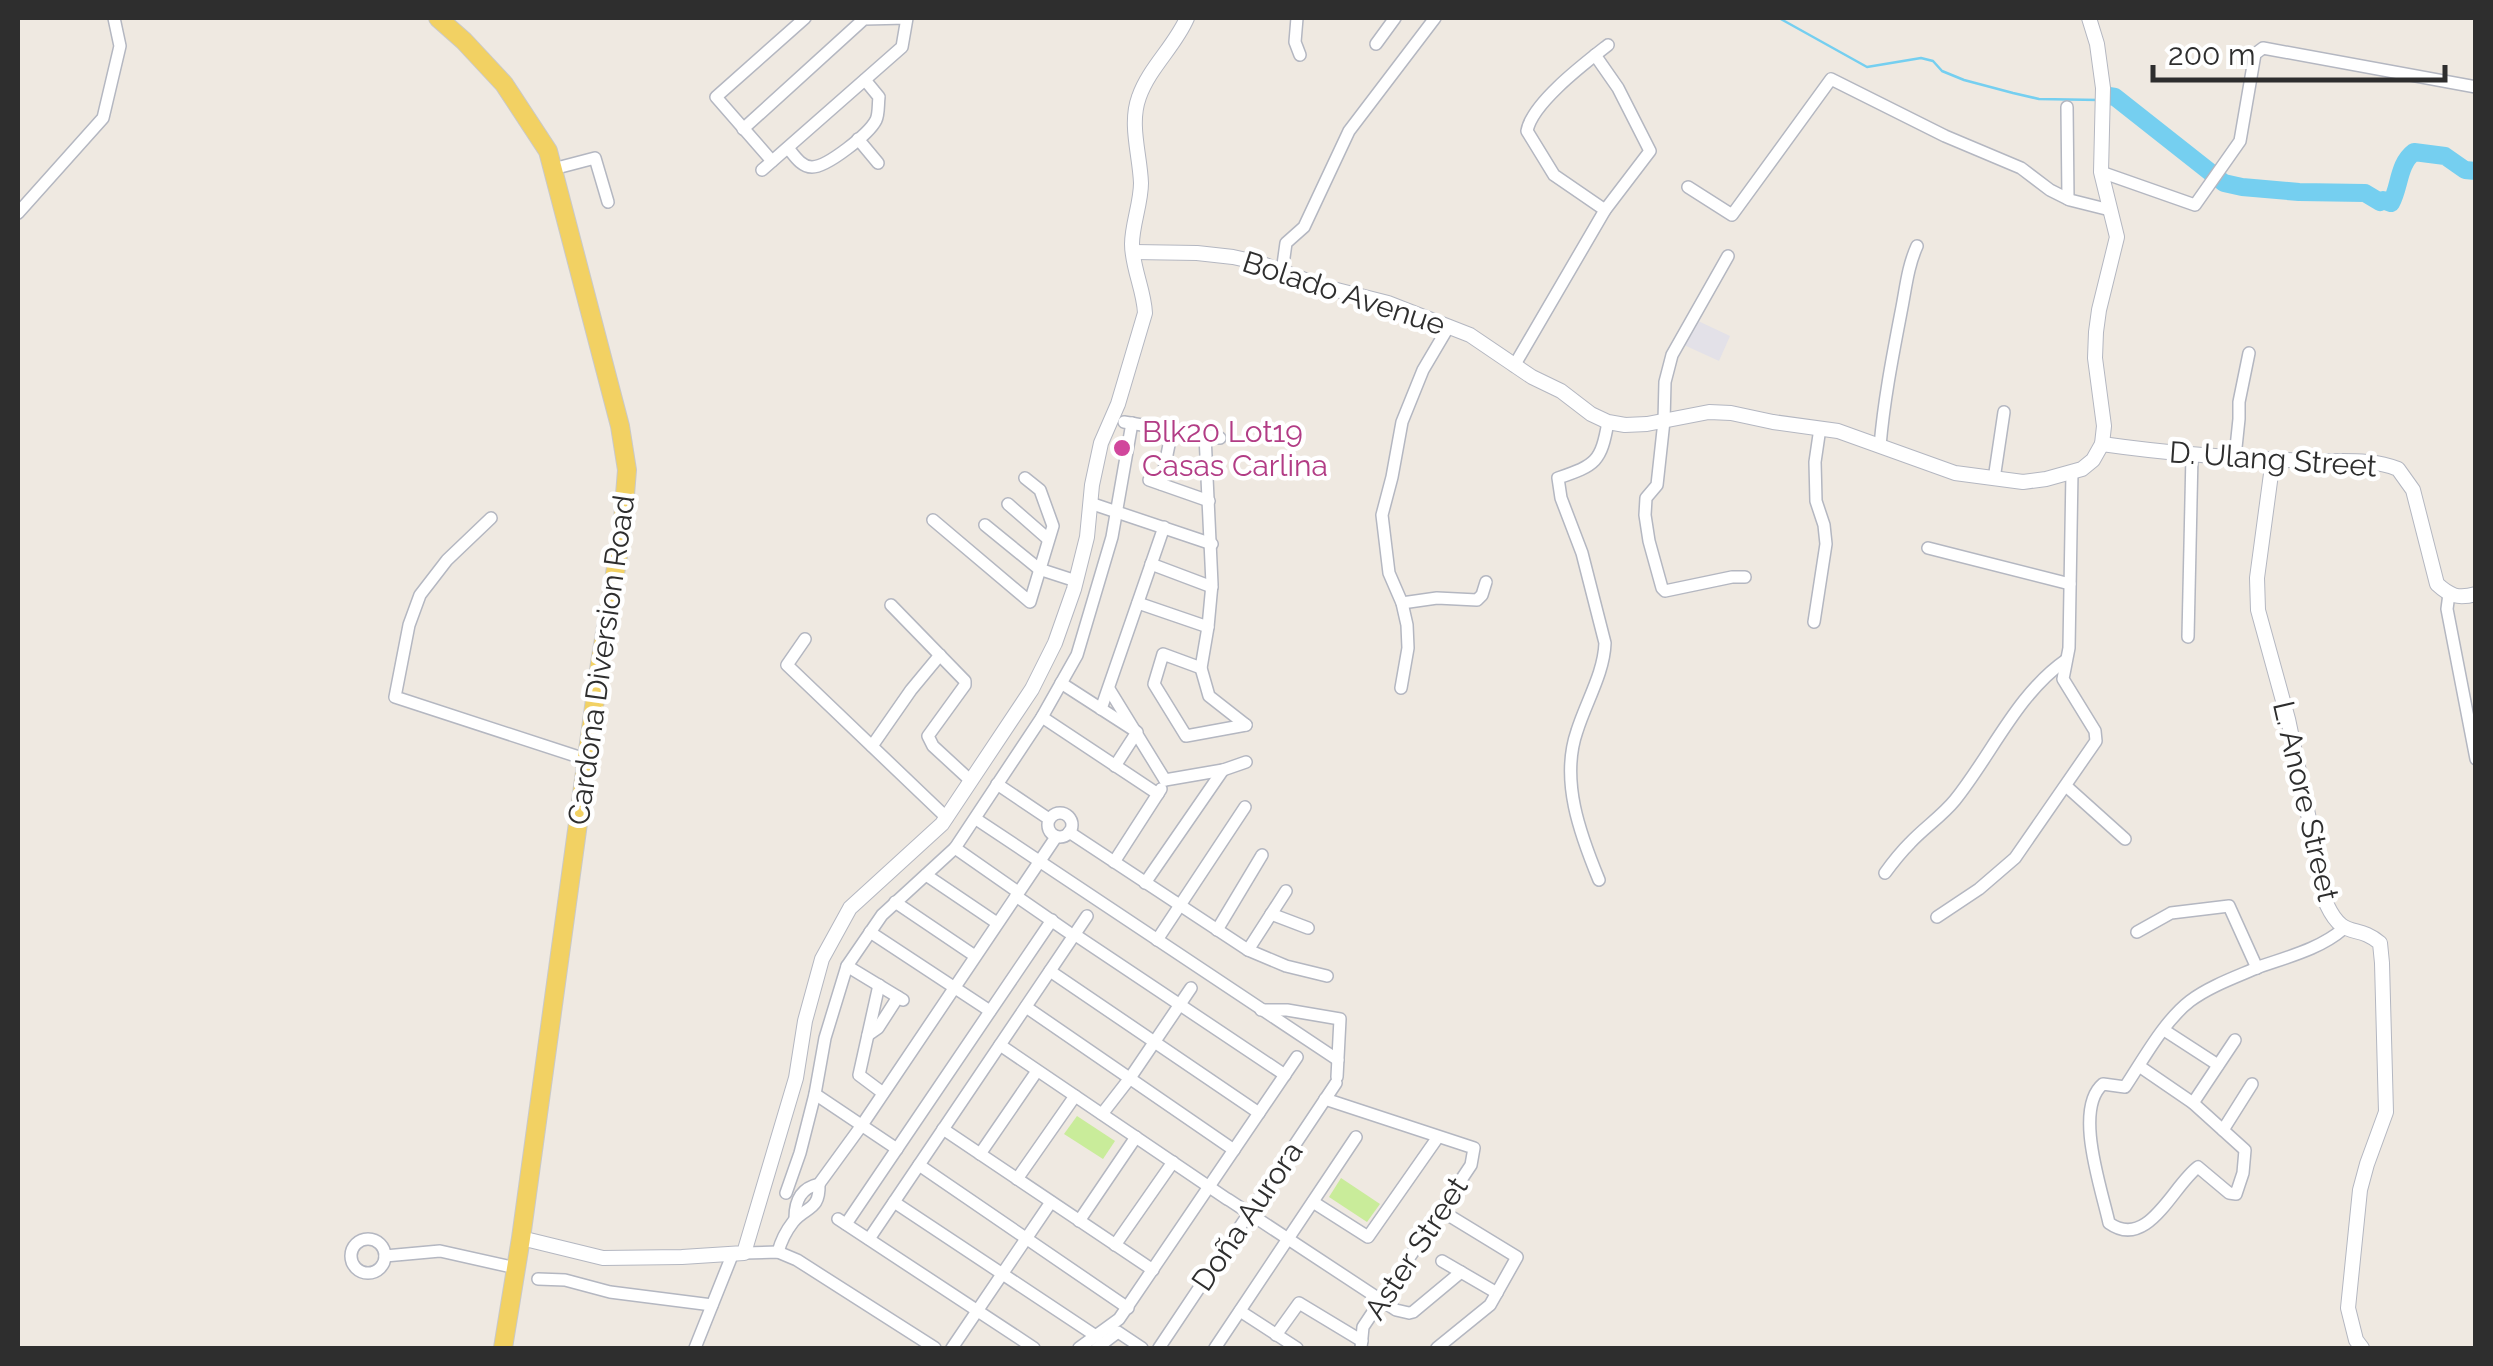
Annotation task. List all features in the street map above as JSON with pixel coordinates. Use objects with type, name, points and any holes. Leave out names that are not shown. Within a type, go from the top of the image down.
[{"type":"main road","name":"Cardona Diversion Road","points":[[438,18],[504,84],[548,151],[620,426],[627,470],[622,532],[503,1348]]},
{"type":"street","points":[[18,213],[103,118],[120,46],[114,18]]},
{"type":"street","points":[[743,129],[864,19],[907,18],[902,46],[767,166],[716,97],[805,18]]},
{"type":"street","points":[[695,1348],[738,1253],[796,1078],[804,1021],[822,959],[850,908],[946,818],[1032,689],[1056,643],[1086,537],[1101,443],[1118,404],[1144,320],[1144,299],[1132,244],[1140,181],[1134,116],[1146,82],[1187,18]]},
{"type":"street","points":[[1297,18],[1300,55]]},
{"type":"street","points":[[1282,272],[1286,243],[1304,227],[1349,132],[1435,18]]},
{"type":"street","points":[[1599,880],[1580,832],[1569,758],[1605,657],[1605,643],[1558,478],[1594,463],[1604,447],[1608,422],[1664,422],[1709,412],[1838,431],[1955,473],[2023,482],[2082,470],[2102,444],[2104,414],[2095,349],[2099,310],[2118,237],[2101,172],[2103,88],[2089,18]]},
{"type":"street","points":[[1376,44],[1389,19]]},
{"type":"street","points":[[1605,210],[1554,176],[1527,130],[1550,94],[1608,45]]},
{"type":"street","points":[[2101,172],[2195,205],[2240,140],[2254,62],[2263,48],[2476,87]]},
{"type":"street","points":[[1514,366],[1605,210],[1650,151],[1618,88],[1595,55]]},
{"type":"street","points":[[1688,187],[1732,215],[1831,79],[1945,136],[2021,168],[2068,199],[2110,210]]},
{"type":"street","points":[[788,148],[802,164],[811,167],[826,163],[868,131],[877,118],[879,96],[865,80]]},
{"type":"street","points":[[2067,106],[2068,199]]},
{"type":"street","points":[[858,138],[878,163]]},
{"type":"street","points":[[553,169],[596,158],[608,202]]},
{"type":"street","points":[[1880,446],[1908,265],[1917,246]]},
{"type":"street","name":"Bolado Avenue","points":[[1134,252],[1233,256],[1321,286],[1388,303],[1470,335],[1608,422]]},
{"type":"street","points":[[1728,256],[1672,355],[1665,382],[1657,484],[1646,498],[1645,515],[1649,541],[1666,591],[1745,578]]},
{"type":"street","points":[[1401,688],[1408,625],[1388,572],[1382,515],[1402,422],[1423,370],[1449,326]]},
{"type":"street","points":[[2234,457],[2238,402],[2250,354]]},
{"type":"street","points":[[1994,479],[2004,412]]},
{"type":"street","points":[[786,1192],[800,1154],[825,1038],[848,966],[882,915],[955,848],[976,819],[1042,717],[1080,644],[1112,537],[1128,422],[1220,438]]},
{"type":"street","points":[[1814,622],[1826,544],[1816,501],[1815,462],[1820,428]]},
{"type":"street","points":[[1172,430],[1155,482],[1209,501]]},
{"type":"street","points":[[1205,436],[1212,586],[1201,668],[1209,696],[1227,729]]},
{"type":"street","name":"D. Ulang Street","points":[[2102,444],[2192,455],[2368,462],[2398,469],[2413,490],[2437,584],[2448,594]]},
{"type":"street","points":[[2188,637],[2192,455]]},
{"type":"street","name":"L. Anore Street","points":[[2273,459],[2257,578],[2258,610],[2288,719],[2327,905],[2343,929],[2374,937],[2380,943],[2382,962],[2386,1112],[2360,1190],[2348,1308],[2356,1340],[2362,1348]]},
{"type":"street","points":[[1938,917],[1979,889],[2014,858],[2097,738],[2063,679],[2069,648],[2072,472]]},
{"type":"street","points":[[933,520],[1030,602],[1053,526],[1040,490],[1024,478]]},
{"type":"street","points":[[1090,503],[1212,544]]},
{"type":"street","points":[[1008,504],[1048,539]]},
{"type":"street","points":[[491,518],[447,560],[420,594],[409,624],[395,697],[588,760]]},
{"type":"street","points":[[985,525],[1038,569],[1076,581]]},
{"type":"street","points":[[1101,708],[1164,526]]},
{"type":"street","points":[[1928,548],[2070,584]]},
{"type":"street","points":[[1151,564],[1212,586]]},
{"type":"street","points":[[1402,603],[1437,598],[1477,600],[1486,582]]},
{"type":"street","points":[[2476,594],[2458,598],[2448,594],[2447,608],[2476,759]]},
{"type":"street","points":[[1138,603],[1208,627]]},
{"type":"street","points":[[891,605],[962,677],[965,685],[928,736],[933,746],[971,781]]},
{"type":"street","points":[[804,639],[787,665],[946,818]]},
{"type":"street","points":[[1201,668],[1163,654],[1154,684],[1186,736],[1246,726],[1209,696]]},
{"type":"street","points":[[872,746],[910,690],[940,655]]},
{"type":"street","points":[[1885,872],[1907,845],[1952,804],[2009,721],[2054,668],[2066,660]]},
{"type":"street","points":[[1061,683],[1137,732]]},
{"type":"street","points":[[1109,689],[1165,780]]},
{"type":"street","points":[[1042,717],[1158,794]]},
{"type":"street","points":[[1115,766],[1137,732]]},
{"type":"street","points":[[1165,780],[1246,762]]},
{"type":"street","points":[[1146,883],[1223,770]]},
{"type":"street","points":[[1114,862],[1165,780]]},
{"type":"street","points":[[998,784],[1049,819]]},
{"type":"street","points":[[2066,786],[2125,838]]},
{"type":"street","points":[[1158,940],[1245,807]]},
{"type":"street","points":[[1056,813],[1067,815],[1071,821],[1069,832],[1056,836],[1048,828],[1049,819],[1056,813]]},
{"type":"street","points":[[976,819],[1338,1060]]},
{"type":"street","points":[[1069,832],[1248,950],[1286,966],[1327,976]]},
{"type":"street","points":[[778,1252],[796,1218],[814,1206],[819,1184],[1056,836]]},
{"type":"street","points":[[955,848],[1052,920],[1285,1076]]},
{"type":"street","points":[[1217,930],[1262,855]]},
{"type":"street","points":[[926,875],[998,923]]},
{"type":"street","points":[[1248,950],[1286,891]]},
{"type":"street","points":[[895,902],[976,956]]},
{"type":"street","points":[[2136,932],[2171,914],[2229,906],[2256,968]]},
{"type":"street","points":[[1271,914],[1308,928]]},
{"type":"street","points":[[869,1240],[1050,971],[1071,933],[1087,916]]},
{"type":"street","points":[[1034,1348],[842,1221],[896,1149],[1052,920]]},
{"type":"street","points":[[2139,1066],[2194,1103],[2245,1150],[2243,1173],[2236,1194],[2198,1167],[2153,1220],[2135,1228],[2117,1229],[2109,1224],[2089,1131],[2090,1107],[2097,1089],[2103,1084],[2125,1087],[2139,1066],[2164,1030],[2190,1002],[2219,984],[2316,946],[2343,929]]},
{"type":"street","points":[[870,932],[990,1011]]},
{"type":"street","points":[[848,966],[901,999],[878,1028],[868,1034]]},
{"type":"street","points":[[1050,971],[1259,1113]]},
{"type":"street","points":[[879,985],[859,1076],[883,1093]]},
{"type":"street","points":[[1102,1114],[1192,988]]},
{"type":"street","points":[[1026,1007],[1234,1150]]},
{"type":"street","points":[[1261,1010],[1340,1019],[1338,1060]]},
{"type":"street","points":[[2164,1030],[2218,1065]]},
{"type":"street","points":[[2194,1103],[2236,1040]]},
{"type":"street","points":[[1000,1046],[1396,1310],[1409,1313],[1462,1272]]},
{"type":"street","points":[[1097,1342],[1128,1308],[1297,1057]]},
{"type":"street","name":"Doña Aurora","points":[[1159,1348],[1325,1100],[1336,1080],[1338,1060]]},
{"type":"street","points":[[980,1154],[1038,1071]]},
{"type":"street","points":[[2223,1130],[2252,1084]]},
{"type":"street","points":[[815,1094],[896,1149]]},
{"type":"street","points":[[1018,1180],[1074,1096]]},
{"type":"street","points":[[1313,1202],[1368,1237],[1438,1136],[1325,1100]]},
{"type":"street","points":[[943,1129],[1153,1270]]},
{"type":"street","name":"Aster Street","points":[[1361,1345],[1363,1327],[1470,1164],[1474,1148],[1438,1136]]},
{"type":"street","points":[[1079,1221],[1136,1137]]},
{"type":"street","points":[[1218,1347],[1356,1137]]},
{"type":"street","points":[[1116,1246],[1172,1162]]},
{"type":"street","points":[[919,1165],[1128,1308]]},
{"type":"street","points":[[894,1202],[1097,1342]]},
{"type":"street","points":[[952,1348],[1050,1202]]},
{"type":"street","points":[[1437,1348],[1490,1305],[1517,1256],[1440,1210]]},
{"type":"street","points":[[521,1238],[603,1258],[778,1252],[798,1260],[935,1348]]},
{"type":"street","points":[[385,1256],[440,1251],[516,1268]]},
{"type":"street","points":[[1442,1261],[1497,1294]]},
{"type":"street","points":[[538,1279],[565,1280],[610,1292],[712,1305]]},
{"type":"street","points":[[1276,1334],[1299,1302],[1361,1345]]},
{"type":"street","points":[[1240,1311],[1297,1348]]},
{"type":"street","points":[[1079,1348],[1118,1332],[1142,1348]]},
{"type":"shaded area","points":[[1696,320],[1730,336],[1719,361],[1684,345]]},
{"type":"green space","points":[[1077,1116],[1115,1141],[1103,1159],[1064,1134]]},
{"type":"green space","points":[[1341,1178],[1380,1204],[1367,1222],[1329,1197]]},
{"type":"waterway","points":[[1779,18],[1867,67],[1921,58],[1964,80],[2013,93],[2039,99],[2099,100]]},
{"type":"waterway","points":[[2109,96],[2224,183],[2242,187],[2365,193],[2380,202],[2391,203],[2405,163],[2414,152],[2445,156],[2465,170],[2476,171]]},
{"type":"place","name":"Blk20 Lot19 Casas Carlina","points":[[1122,448]]}]
